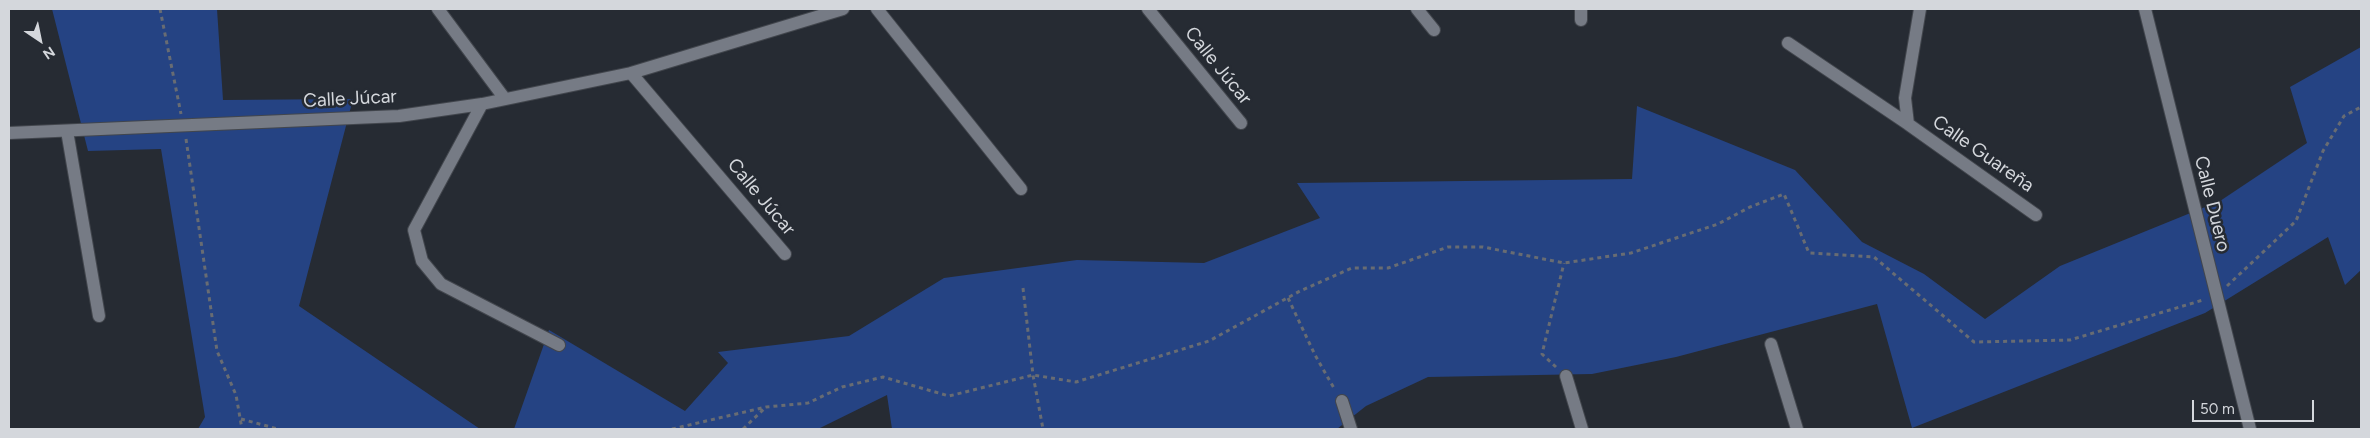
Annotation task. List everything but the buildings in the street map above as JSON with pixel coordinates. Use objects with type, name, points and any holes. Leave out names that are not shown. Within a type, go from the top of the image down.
[{"type":"street","points":[[438,9],[505,99]]},
{"type":"street","name":"Calle Júcar","points":[[9,133],[399,116],[482,104],[631,73],[843,9]]},
{"type":"street","points":[[876,9],[1021,189]]},
{"type":"street","name":"Calle Júcar","points":[[1148,9],[1241,124]]},
{"type":"street","points":[[1417,9],[1434,30]]},
{"type":"street","name":"Calle Guareña","points":[[1908,124],[1905,98],[1920,9]]},
{"type":"street","name":"Calle Duero","points":[[2145,9],[2248,429]]},
{"type":"street","name":"Calle Guareña","points":[[1788,43],[1908,124],[2036,215]]},
{"type":"street","name":"Calle Júcar","points":[[631,73],[785,254]]},
{"type":"street","points":[[482,104],[414,230],[422,261],[441,284],[559,345]]},
{"type":"street","points":[[68,131],[100,316]]},
{"type":"street","points":[[1771,344],[1797,429]]},
{"type":"street","points":[[1566,376],[1582,429]]},
{"type":"street","points":[[1342,401],[1351,429]]},
{"type":"path","points":[[160,9],[184,126],[217,351],[236,395],[242,429]]},
{"type":"path","points":[[672,429],[766,407],[808,403],[842,386],[883,377],[949,396],[1032,374],[1076,382],[1209,341],[1288,298],[1352,268],[1388,268],[1448,247],[1483,247],[1564,263],[1631,253],[1718,224],[1750,207],[1784,194],[1809,253],[1874,257],[1974,342],[2070,340],[2216,297],[2296,221],[2323,151],[2344,116],[2361,108]]},
{"type":"path","points":[[1564,263],[1542,354],[1566,376]]},
{"type":"path","points":[[1023,288],[1032,374],[1044,429]]},
{"type":"path","points":[[1288,298],[1314,355],[1342,401]]},
{"type":"path","points":[[743,429],[766,407]]},
{"type":"path","points":[[241,419],[278,429]]},
{"type":"shaded area","points":[[52,9],[217,9],[223,100],[353,99],[299,306],[480,429],[198,429],[205,417],[161,149],[88,151]]},
{"type":"shaded area","points":[[2361,47],[2361,270],[2345,285],[2328,237],[2205,313],[1912,428],[1877,304],[1676,357],[1592,374],[1428,377],[1366,406],[1337,429],[892,429],[887,395],[818,429],[514,429],[549,330],[685,411],[728,363],[718,352],[849,336],[944,278],[1077,260],[1204,263],[1320,218],[1297,183],[1632,179],[1637,106],[1795,170],[1862,242],[1924,274],[1985,319],[2060,266],[2220,201],[2307,143],[2290,87]]}]
